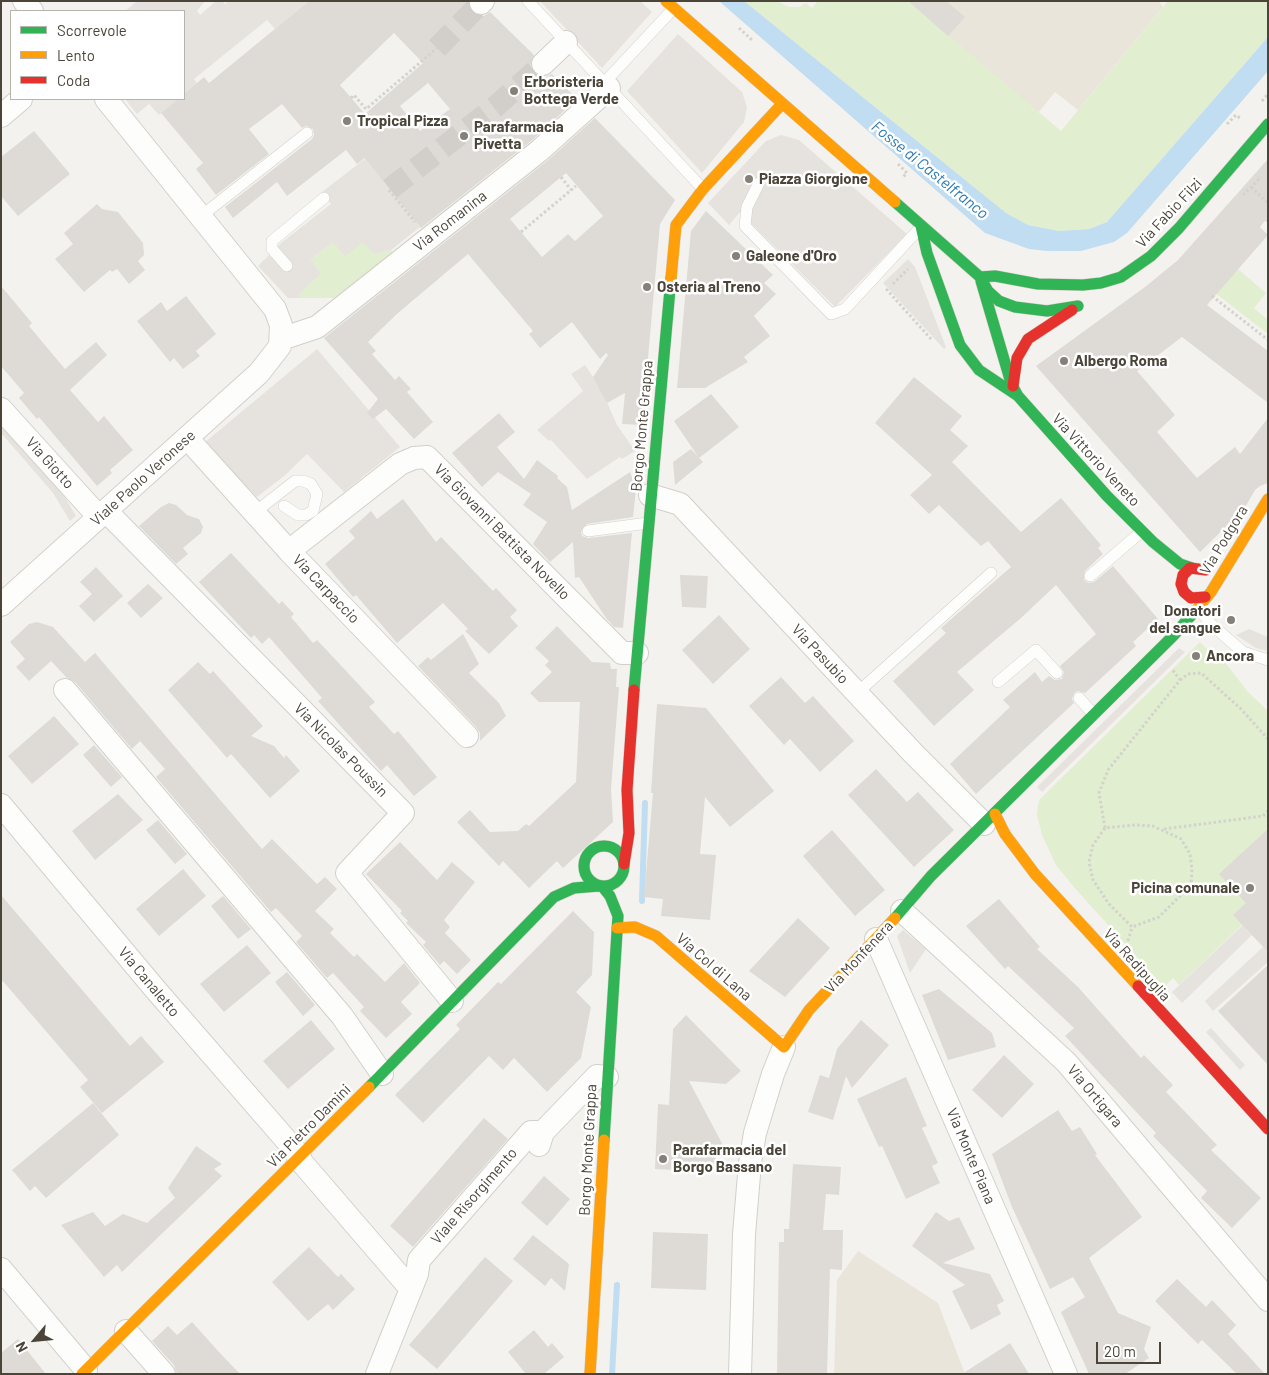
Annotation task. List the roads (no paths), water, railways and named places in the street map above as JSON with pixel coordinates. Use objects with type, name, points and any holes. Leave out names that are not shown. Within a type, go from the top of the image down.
[{"type":"street","points":[[670,5],[980,278],[999,301],[1015,307],[1047,311],[1086,301]]},
{"type":"street","points":[[543,64],[566,42]]},
{"type":"street","name":"Via Romanina","points":[[281,343],[317,327],[539,151],[607,86]]},
{"type":"street","points":[[1,116],[20,100]]},
{"type":"street","points":[[107,100],[275,308],[281,325],[281,343]]},
{"type":"street","name":"Borgo Monte Grappa","points":[[617,928],[625,894],[624,866],[629,833],[627,790],[637,653],[676,225],[703,189],[782,104]]},
{"type":"street","name":"Via Fabio Filzi","points":[[980,278],[996,276],[1038,284],[1083,285],[1100,283],[1121,276],[1151,256],[1173,234],[1268,124]]},
{"type":"street","points":[[921,226],[927,253],[957,337],[979,370],[1016,392]]},
{"type":"street","points":[[1016,392],[1013,374],[1017,358],[1028,339],[1121,276]]},
{"type":"street","points":[[972,287],[980,278]]},
{"type":"street","points":[[980,278],[990,317],[1016,392]]},
{"type":"street","points":[[966,327],[971,352],[979,370]]},
{"type":"street","name":"Viale Paolo Veronese","points":[[1,605],[188,439],[268,364],[281,343]]},
{"type":"street","name":"Via Vittorio Veneto","points":[[1016,392],[1107,496],[1153,542],[1180,564],[1194,567]]},
{"type":"street","name":"Via Giotto","points":[[1,409],[102,514]]},
{"type":"street","name":"Via Carpaccio","points":[[188,439],[289,551],[468,736]]},
{"type":"street","name":"Via Giovanni Battista Novello","points":[[289,551],[400,464],[414,458],[426,457],[622,653],[637,653]]},
{"type":"street","name":"Via Pasubio","points":[[650,495],[680,504],[856,693],[990,819]]},
{"type":"street","name":"Via Podgora","points":[[1230,538],[1266,507]]},
{"type":"street","name":"Via Podgora","points":[[1209,593],[1266,507]]},
{"type":"street","name":"Via Nicolas Poussin","points":[[102,514],[403,813],[347,873],[452,1001]]},
{"type":"street","name":"Via Vittorio Veneto","points":[[1153,542],[1169,572],[1188,596]]},
{"type":"street","name":"Via Podgora","points":[[1194,567],[1209,557]]},
{"type":"street","points":[[1174,636],[1188,596],[1183,575],[1194,567],[1210,573],[1213,584],[1209,593],[1188,596]]},
{"type":"street","name":"Via Monfenera","points":[[740,1374],[744,1234],[750,1163],[755,1133],[773,1074],[784,1047],[808,1010],[902,911],[931,876],[1174,636],[1188,596]]},
{"type":"street","points":[[65,690],[342,1016],[382,1074]]},
{"type":"street","name":"Borgo Monte Grappa","points":[[617,823],[627,790]]},
{"type":"street","name":"Via Canaletto","points":[[1,805],[155,990],[299,1157],[414,1281]]},
{"type":"street","name":"Via Redipuglia","points":[[990,819],[1005,834],[1035,874],[1268,1129]]},
{"type":"street","points":[[571,869],[607,835]]},
{"type":"street","points":[[590,852],[603,846],[612,848],[620,854],[624,866],[616,882],[600,886]]},
{"type":"street","name":"Borgo Monte Grappa","points":[[590,852],[584,864],[585,874],[610,896],[616,910],[617,928],[590,1374]]},
{"type":"street","name":"Via Pietro Damini","points":[[84,1372],[382,1074],[554,897],[562,880]]},
{"type":"street","name":"Via Pietro Damini","points":[[554,897],[574,888],[600,886]]},
{"type":"street","name":"Via Ortigara","points":[[902,911],[1066,1062],[1268,1300]]},
{"type":"street","name":"Via Col di Lana","points":[[617,928],[635,926],[656,936],[784,1047]]},
{"type":"street","name":"Via Monte Piana","points":[[876,939],[1066,1374]]},
{"type":"street","name":"Viale Risorgimento","points":[[414,1281],[428,1270],[510,1179],[541,1143],[543,1132],[597,1076],[607,1077]]},
{"type":"street","points":[[1,1269],[84,1372]]},
{"type":"street","points":[[377,1374],[414,1281]]},
{"type":"street","points":[[126,1331],[164,1374]]},
{"type":"lane","points":[[528,1],[703,189]]},
{"type":"lane","points":[[607,86],[670,5]]},
{"type":"lane","points":[[200,217],[306,133]]},
{"type":"lane","points":[[759,182],[747,207],[745,226],[831,314],[845,309],[921,226]]},
{"type":"lane","points":[[287,266],[272,249],[272,241],[324,198]]},
{"type":"lane","points":[[254,513],[295,481],[311,484],[317,494],[313,511],[306,515],[298,515],[284,506]]},
{"type":"lane","points":[[588,531],[648,523]]},
{"type":"lane","points":[[1090,576],[1142,531]]},
{"type":"lane","points":[[856,693],[991,573]]},
{"type":"lane","points":[[1188,596],[1212,625],[1243,652],[1268,660]]},
{"type":"lane","points":[[998,682],[1036,650],[1057,673]]},
{"type":"lane","points":[[1079,698],[1094,715]]},
{"type":"water","name":"Fosse di Castelfranco","points":[[719,1],[744,1],[1006,213],[1028,225],[1059,231],[1089,229],[1107,222],[1268,37],[1268,71],[1127,233],[1114,242],[1081,251],[1029,249],[985,233]]},
{"type":"waterway","points":[[642,901],[645,803]]},
{"type":"waterway","points":[[612,1374],[617,1285]]},
{"type":"tunnel","points":[[437,48],[481,3]]},
{"type":"tunnel","points":[[390,189],[495,107],[543,64]]},
{"type":"place","name":"Erboristeria Bottega Verde","points":[[514,91]]},
{"type":"place","name":"Tropical Pizza","points":[[347,121]]},
{"type":"place","name":"Parafarmacia Pivetta","points":[[464,136]]},
{"type":"place","name":"Piazza Giorgione","points":[[749,179]]},
{"type":"place","name":"Galeone d'Oro","points":[[736,256]]},
{"type":"place","name":"Osteria al Treno","points":[[647,287]]},
{"type":"place","name":"Albergo Roma","points":[[1064,361]]},
{"type":"place","name":"Donatori del sangue","points":[[1231,620]]},
{"type":"place","name":"Ancora","points":[[1196,656]]},
{"type":"place","name":"Picina comunale","points":[[1250,888]]},
{"type":"place","name":"Parafarmacia del Borgo Bassano","points":[[663,1159]]}]
